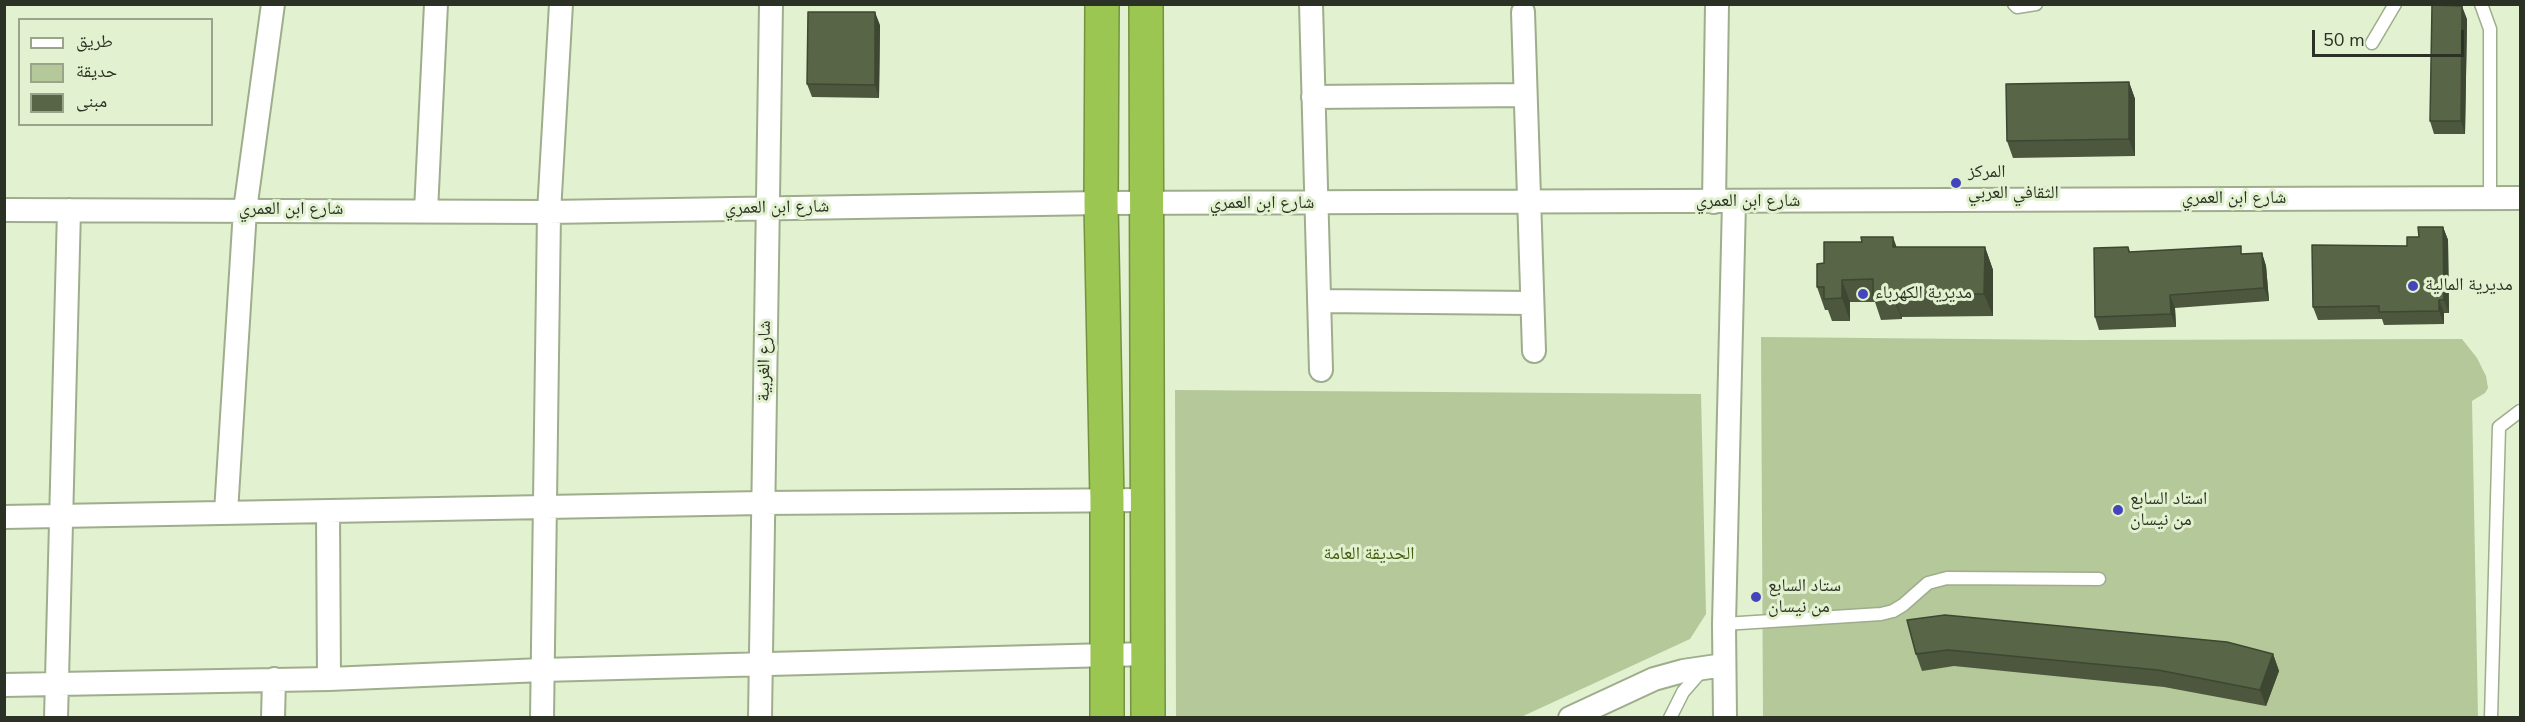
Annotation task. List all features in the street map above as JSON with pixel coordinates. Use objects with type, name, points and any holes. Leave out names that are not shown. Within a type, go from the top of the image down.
[{"type":"highway","points":[[1102,4],[1101,203],[1107,500],[1107,717]]},
{"type":"highway","points":[[1146,4],[1148,717]]},
{"type":"street","points":[[225,512],[245,210],[273,4]]},
{"type":"street","points":[[426,211],[436,4]]},
{"type":"street","points":[[542,717],[549,212],[561,4]]},
{"type":"street","name":"شارع الغربية","points":[[760,717],[771,4]]},
{"type":"street","points":[[1311,4],[1321,370]]},
{"type":"street","points":[[1717,4],[1724,202],[1724,624],[1714,666],[1725,717]]},
{"type":"street","points":[[1523,12],[1534,351]]},
{"type":"street","points":[[1313,97],[1525,95]]},
{"type":"street","name":"شارع ابن العمري","points":[[4,210],[549,212],[1101,203],[2520,198]]},
{"type":"street","points":[[56,717],[69,210]]},
{"type":"street","points":[[1319,301],[1531,303]]},
{"type":"street","points":[[4,517],[762,503],[1147,500]]},
{"type":"street","points":[[328,512],[329,679]]},
{"type":"street","points":[[4,685],[329,679],[542,670],[1148,654]]},
{"type":"street","points":[[1570,717],[1654,679],[1714,666]]},
{"type":"street","points":[[273,717],[274,679]]},
{"type":"lane","points":[[2014,4],[2017,7],[2036,4]]},
{"type":"lane","points":[[2372,43],[2395,4]]},
{"type":"lane","points":[[2481,4],[2490,29],[2490,198]]},
{"type":"lane","points":[[2491,717],[2499,427],[2520,411]]},
{"type":"lane","points":[[1724,624],[1881,614],[1904,605],[1928,583],[1947,578],[2099,579]]},
{"type":"lane","points":[[1670,717],[1683,692],[1714,666]]},
{"type":"green space","name":"استاد السابع من نيسان","points":[[1761,337],[2077,340],[2462,339],[2477,358],[2486,376],[2488,388],[2485,393],[2472,401],[2478,717],[1763,717]]},
{"type":"green space","name":"الحديقة العامة","points":[[1175,390],[1701,394],[1706,614],[1690,639],[1521,717],[1176,717]]},
{"type":"building","points":[[2432,5],[2462,6],[2461,121],[2430,121]]},
{"type":"building","points":[[808,12],[875,12],[875,85],[807,84]]},
{"type":"building","points":[[2129,82],[2129,139],[2007,141],[2006,84]]},
{"type":"building","points":[[2418,227],[2443,227],[2444,300],[2439,300],[2439,311],[2379,312],[2379,306],[2313,307],[2312,245],[2407,246],[2407,237],[2419,237]]},
{"type":"building","points":[[1861,237],[1893,237],[1893,247],[1985,247],[1984,294],[1893,294],[1893,297],[1873,297],[1873,279],[1842,280],[1842,298],[1824,299],[1824,287],[1817,287],[1817,264],[1824,263],[1824,242],[1862,242]]},
{"type":"building","points":[[2241,246],[2241,254],[2262,253],[2264,288],[2170,295],[2171,314],[2095,317],[2094,248],[2128,247],[2129,252]]},
{"type":"building","points":[[1945,615],[2227,642],[2273,654],[2260,690],[2158,670],[1948,650],[1916,654],[1907,620]]},
{"type":"place","name":"المركز الثقافي العربي","points":[[1956,183]]},
{"type":"place","name":"مديرية المالية","points":[[2413,286]]},
{"type":"place","name":"مديرية الكهرباء","points":[[1863,294]]},
{"type":"place","name":"استاد السابع من نيسان","points":[[2118,510]]},
{"type":"place","name":"ستاد السابع من نيسان","points":[[1756,597]]}]
